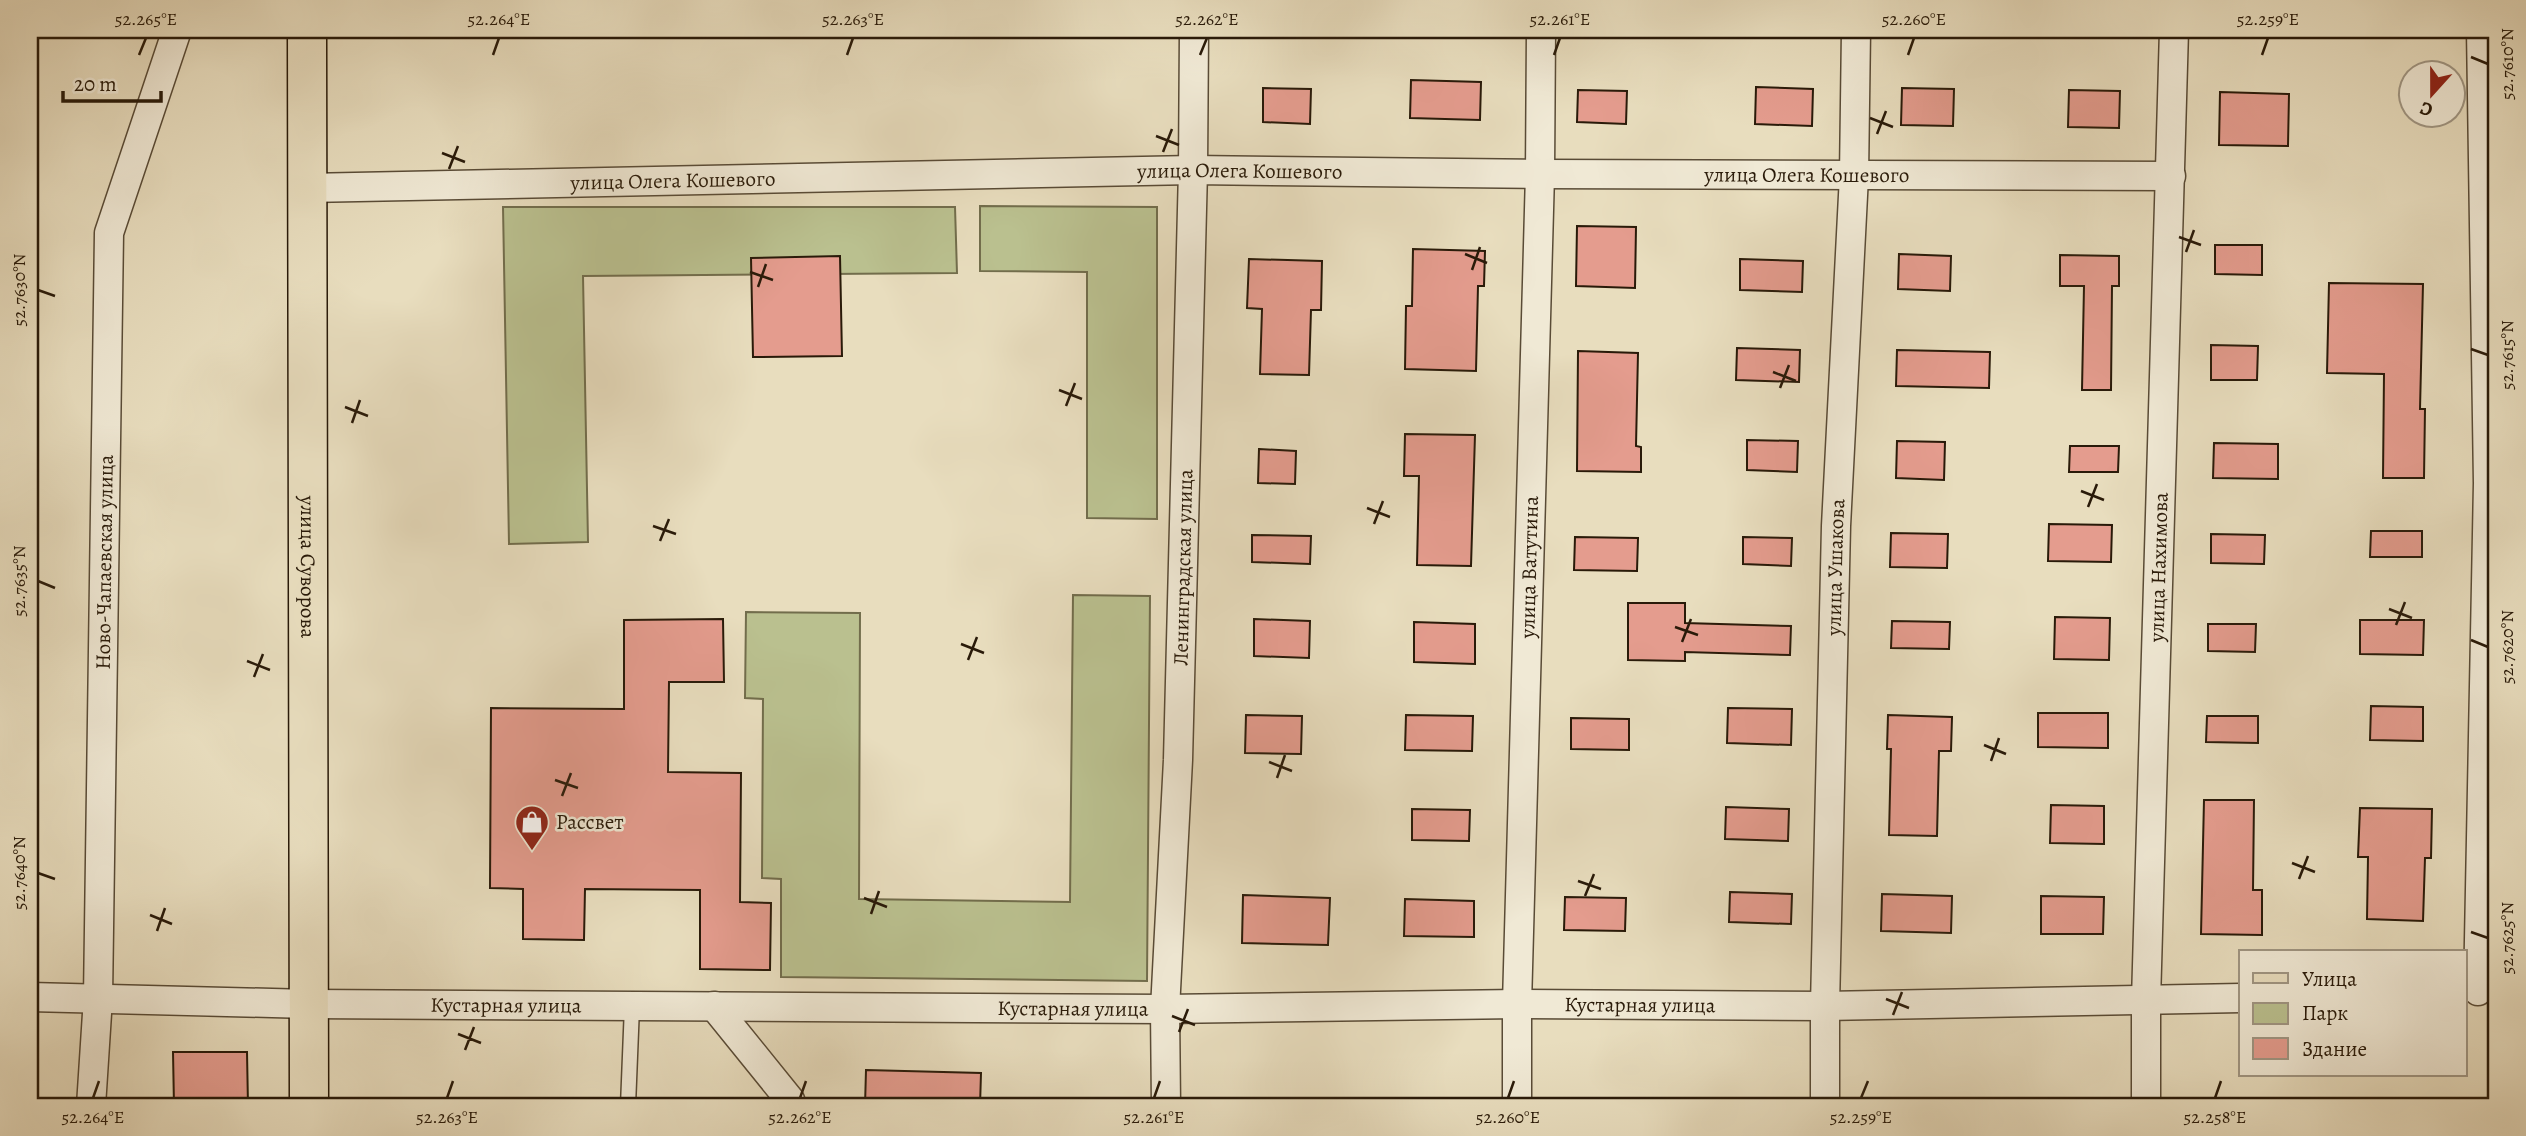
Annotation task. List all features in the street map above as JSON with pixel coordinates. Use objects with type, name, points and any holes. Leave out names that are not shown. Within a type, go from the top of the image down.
[{"type":"main road","name":"улица Суворова","points":[[307,30],[309,1106]]},
{"type":"street","name":"Ново-Чапаевская улица","points":[[91,1106],[98,998],[109,233],[177,30]]},
{"type":"street","name":"Ленинградская улица","points":[[1166,1106],[1165,1009],[1178,760],[1194,30]]},
{"type":"street","name":"улица Ватутина","points":[[1517,1106],[1517,1004],[1540,174],[1541,30]]},
{"type":"street","name":"улица Ушакова","points":[[1825,1106],[1836,526],[1854,176],[1856,30]]},
{"type":"street","name":"улица Нахимова","points":[[2146,1106],[2146,1001],[2174,30]]},
{"type":"street","points":[[2480,991],[2488,483],[2481,30]]},
{"type":"street","name":"улица Олега Кошевого","points":[[307,188],[1193,170],[2171,176]]},
{"type":"street","name":"Кустарная улица","points":[[30,997],[309,1004],[1165,1009],[1517,1004],[1825,1006],[2239,998]]},
{"type":"street","points":[[714,1006],[790,1100],[792,1106]]},
{"type":"lane","points":[[628,1106],[632,1006]]},
{"type":"green space","points":[[980,206],[1157,207],[1157,519],[1087,518],[1087,272],[980,271]]},
{"type":"green space","points":[[503,207],[955,207],[957,273],[583,276],[588,542],[509,544]]},
{"type":"green space","points":[[1073,595],[1150,596],[1147,981],[781,977],[781,879],[762,878],[763,699],[745,698],[746,612],[860,613],[859,899],[1070,902]]},
{"type":"building","points":[[1411,80],[1481,82],[1480,120],[1410,118]]},
{"type":"building","points":[[1756,87],[1813,89],[1812,126],[1755,124]]},
{"type":"building","points":[[1263,88],[1311,89],[1310,124],[1263,122]]},
{"type":"building","points":[[1902,88],[1954,89],[1953,126],[1901,125]]},
{"type":"building","points":[[1578,90],[1627,91],[1626,124],[1577,122]]},
{"type":"building","points":[[2069,90],[2120,91],[2119,128],[2068,127]]},
{"type":"building","points":[[2220,92],[2289,94],[2288,146],[2219,145]]},
{"type":"building","points":[[1577,226],[1636,227],[1635,288],[1576,286]]},
{"type":"building","points":[[2215,245],[2262,245],[2262,275],[2215,274]]},
{"type":"building","points":[[1413,249],[1485,251],[1484,286],[1478,286],[1476,371],[1405,369],[1406,306],[1412,306]]},
{"type":"building","points":[[1899,254],[1951,256],[1950,291],[1898,289]]},
{"type":"building","points":[[2060,255],[2119,256],[2119,286],[2112,286],[2111,390],[2082,390],[2084,286],[2060,286]]},
{"type":"building","points":[[840,256],[842,356],[753,357],[751,258]]},
{"type":"building","points":[[1249,259],[1322,261],[1321,310],[1311,310],[1309,375],[1260,374],[1262,309],[1247,308]]},
{"type":"building","points":[[1740,259],[1803,261],[1802,292],[1740,290]]},
{"type":"building","points":[[2329,283],[2423,284],[2420,409],[2425,409],[2424,478],[2383,478],[2384,374],[2327,373]]},
{"type":"building","points":[[2211,345],[2258,346],[2257,380],[2211,380]]},
{"type":"building","points":[[1737,348],[1800,350],[1799,382],[1736,380]]},
{"type":"building","points":[[1897,350],[1990,352],[1989,388],[1896,386]]},
{"type":"building","points":[[1578,351],[1638,353],[1636,446],[1641,447],[1641,472],[1577,471]]},
{"type":"building","points":[[1405,434],[1475,435],[1471,566],[1417,565],[1419,476],[1404,476]]},
{"type":"building","points":[[1747,440],[1798,441],[1797,472],[1747,470]]},
{"type":"building","points":[[1897,441],[1945,442],[1944,480],[1896,478]]},
{"type":"building","points":[[2214,443],[2278,444],[2278,479],[2213,478]]},
{"type":"building","points":[[2070,446],[2119,446],[2118,472],[2069,472]]},
{"type":"building","points":[[1259,449],[1296,451],[1295,484],[1258,483]]},
{"type":"building","points":[[2049,524],[2112,525],[2111,562],[2048,561]]},
{"type":"building","points":[[2371,531],[2422,531],[2422,557],[2370,557]]},
{"type":"building","points":[[1891,533],[1948,534],[1947,568],[1890,567]]},
{"type":"building","points":[[2211,534],[2265,535],[2264,564],[2211,563]]},
{"type":"building","points":[[1252,535],[1311,536],[1310,564],[1252,562]]},
{"type":"building","points":[[1575,537],[1638,538],[1637,571],[1574,570]]},
{"type":"building","points":[[1743,537],[1792,538],[1791,566],[1743,564]]},
{"type":"building","points":[[1628,603],[1685,603],[1685,623],[1791,626],[1790,655],[1685,652],[1685,661],[1628,660]]},
{"type":"building","points":[[2055,617],[2110,618],[2109,660],[2054,659]]},
{"type":"building","points":[[723,619],[724,682],[669,682],[668,772],[741,773],[740,902],[771,903],[770,970],[700,969],[700,890],[585,889],[584,940],[523,939],[523,889],[490,888],[491,708],[624,709],[624,620]]},
{"type":"building","points":[[1254,619],[1310,621],[1309,658],[1254,656]]},
{"type":"building","points":[[2360,620],[2424,620],[2423,655],[2360,654]]},
{"type":"building","points":[[1892,621],[1950,622],[1949,649],[1891,648]]},
{"type":"building","points":[[1414,622],[1475,624],[1475,664],[1414,662]]},
{"type":"building","points":[[2208,624],[2256,624],[2255,652],[2208,651]]},
{"type":"building","points":[[2371,706],[2423,707],[2423,741],[2370,740]]},
{"type":"building","points":[[1728,708],[1792,709],[1791,745],[1727,743]]},
{"type":"building","points":[[2038,713],[2108,713],[2108,748],[2038,747]]},
{"type":"building","points":[[1246,715],[1302,716],[1301,754],[1245,753]]},
{"type":"building","points":[[1406,715],[1473,716],[1472,751],[1405,750]]},
{"type":"building","points":[[1888,715],[1952,717],[1951,751],[1939,751],[1937,836],[1889,835],[1891,749],[1887,749]]},
{"type":"building","points":[[2207,716],[2258,716],[2258,743],[2206,742]]},
{"type":"building","points":[[1571,718],[1629,719],[1629,750],[1571,749]]},
{"type":"building","points":[[2204,800],[2254,800],[2253,890],[2262,890],[2262,935],[2201,934]]},
{"type":"building","points":[[2051,805],[2104,806],[2104,844],[2050,843]]},
{"type":"building","points":[[1726,807],[1789,809],[1788,841],[1725,839]]},
{"type":"building","points":[[2360,808],[2432,809],[2431,858],[2425,858],[2423,921],[2367,919],[2368,857],[2358,857]]},
{"type":"building","points":[[1412,809],[1470,810],[1469,841],[1412,840]]},
{"type":"building","points":[[1730,892],[1792,894],[1791,924],[1729,922]]},
{"type":"building","points":[[1882,894],[1952,896],[1951,933],[1881,931]]},
{"type":"building","points":[[1243,895],[1330,898],[1328,945],[1242,943]]},
{"type":"building","points":[[2041,896],[2104,897],[2103,934],[2041,934]]},
{"type":"building","points":[[1565,897],[1626,898],[1625,931],[1564,930]]},
{"type":"building","points":[[1405,899],[1474,901],[1474,937],[1404,936]]},
{"type":"building","points":[[173,1052],[247,1052],[248,1106],[174,1106]]},
{"type":"building","points":[[866,1070],[981,1073],[980,1106],[865,1106]]},
{"type":"place","name":"Рассвет","points":[[532,852]]}]
